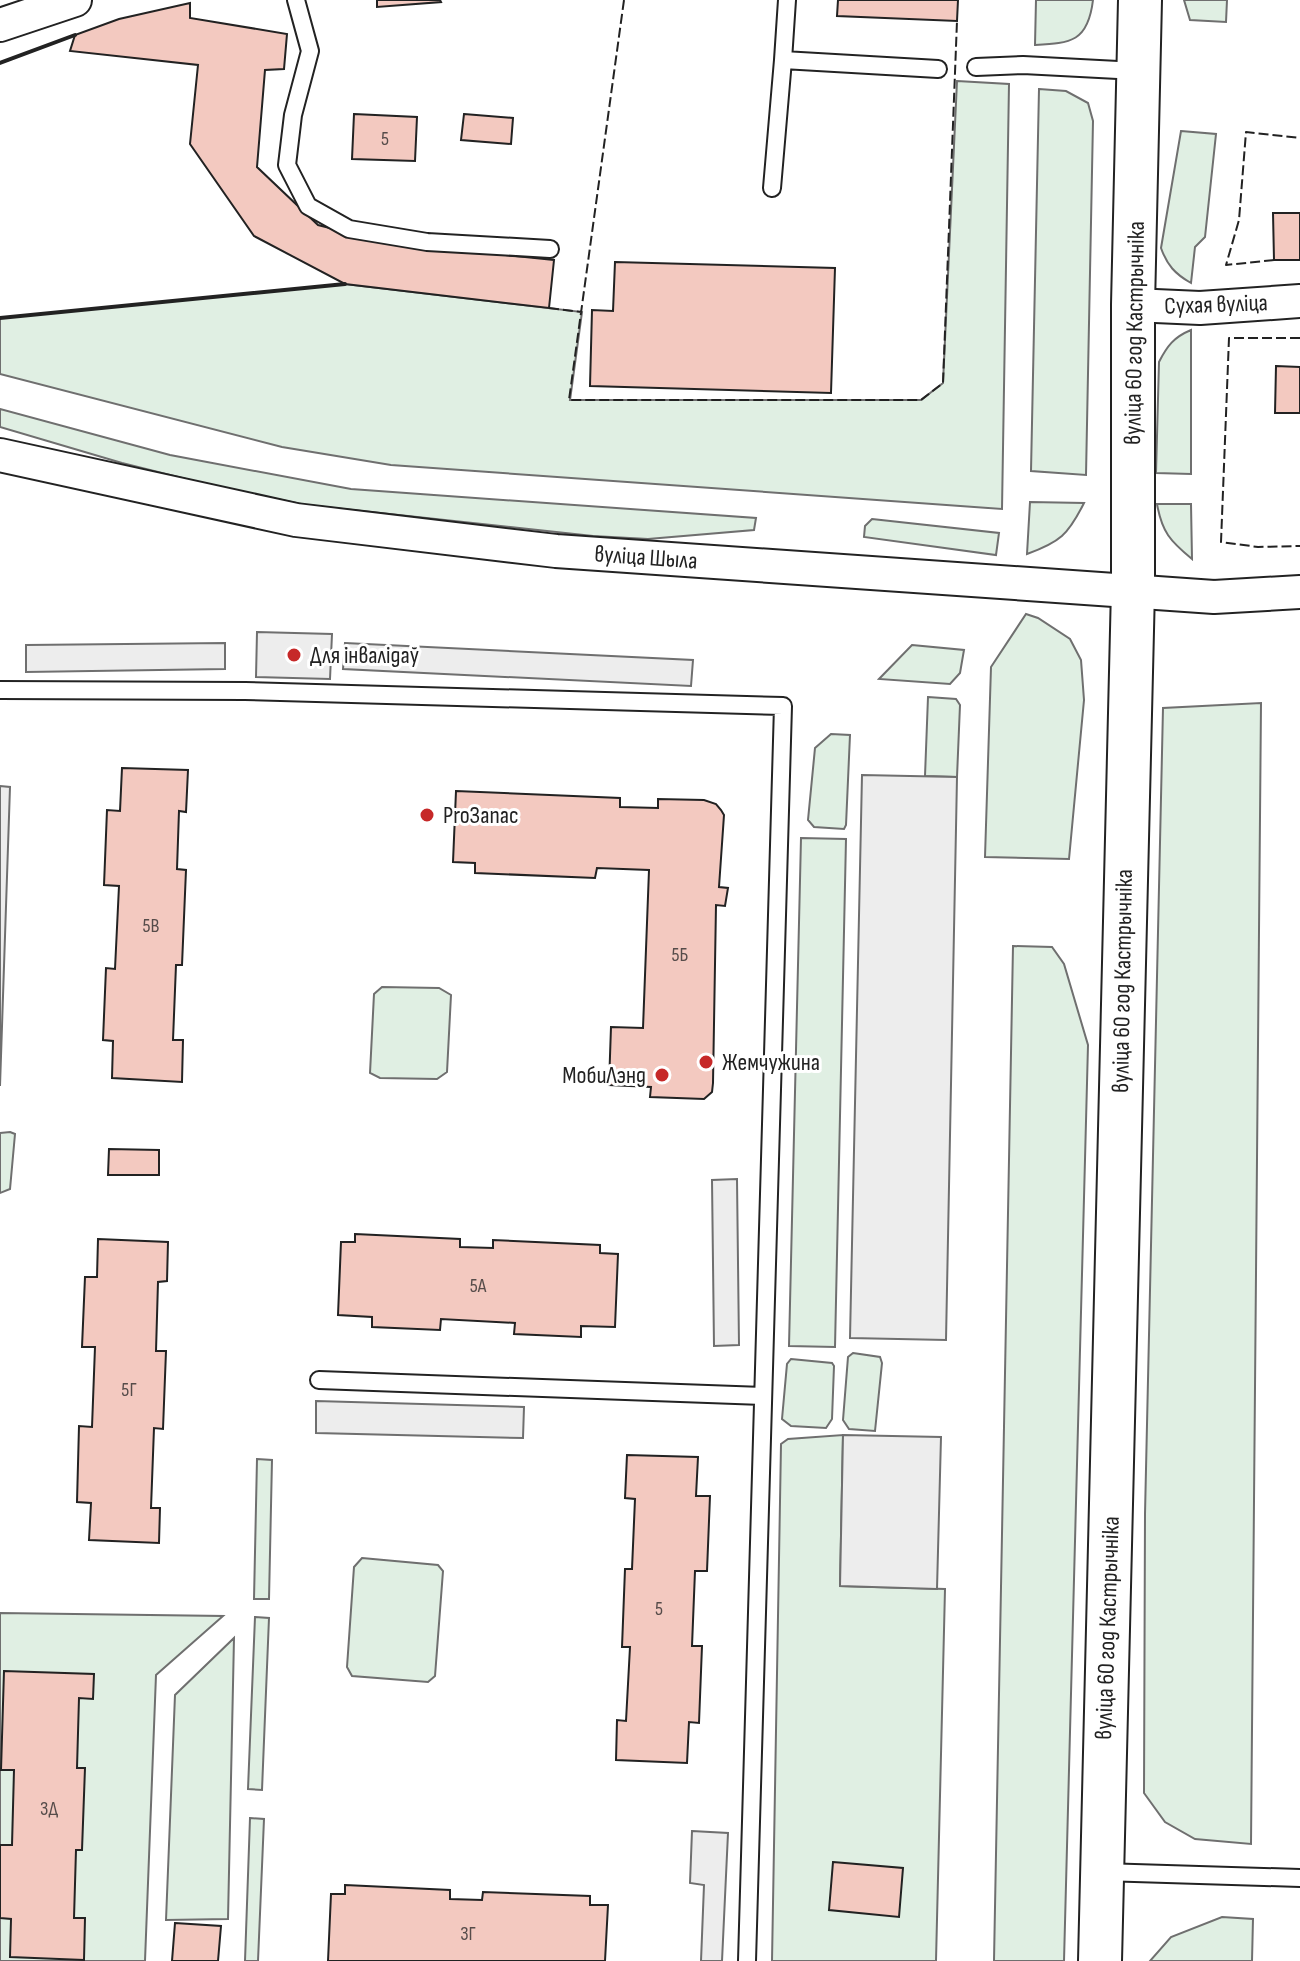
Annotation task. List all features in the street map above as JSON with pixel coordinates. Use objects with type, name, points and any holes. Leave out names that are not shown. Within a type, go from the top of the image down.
[{"type":"street","points":[[0,25],[75,0]]},
{"type":"street","name":"вуліца 60 год Кастрычніка","points":[[1100,1961],[1133,589],[1133,305],[1140,0]]},
{"type":"street","name":"Сухая вуліца","points":[[1133,305],[1200,308],[1300,301]]},
{"type":"street","name":"вуліца Шыла","points":[[0,455],[296,520],[556,551],[1214,597],[1300,592]]},
{"type":"lane","points":[[296,0],[310,51],[293,115],[287,165],[308,206],[349,229],[427,242],[550,249]]},
{"type":"lane","points":[[772,188],[787,0]]},
{"type":"lane","points":[[783,60],[938,69]]},
{"type":"lane","points":[[976,67],[1023,65],[1139,71]]},
{"type":"lane","points":[[0,690],[245,691],[783,706],[747,1961]]},
{"type":"lane","points":[[319,1380],[763,1396]]},
{"type":"lane","points":[[1100,1872],[1300,1878]]},
{"type":"green space","points":[[1036,0],[1093,0],[1087,24],[1076,38],[1035,45]]},
{"type":"green space","points":[[1184,0],[1227,0],[1226,22],[1190,20]]},
{"type":"green space","points":[[957,81],[1009,84],[1002,509],[391,465],[282,447],[0,374],[0,318],[345,284],[582,312],[570,400],[921,400],[943,383]]},
{"type":"green space","points":[[1039,89],[1066,91],[1088,103],[1093,121],[1086,475],[1031,471]]},
{"type":"green space","points":[[1181,131],[1216,134],[1205,237],[1195,247],[1191,283],[1172,268],[1161,248]]},
{"type":"green space","points":[[1191,330],[1191,474],[1156,473],[1159,362],[1172,343]]},
{"type":"green space","points":[[0,409],[170,455],[351,489],[756,518],[754,530],[648,539],[593,536],[306,505],[122,463],[0,427]]},
{"type":"green space","points":[[1030,502],[1084,503],[1062,536],[1027,554]]},
{"type":"green space","points":[[1157,504],[1191,504],[1192,559],[1168,535]]},
{"type":"green space","points":[[872,519],[999,533],[996,555],[864,537],[865,526]]},
{"type":"green space","points":[[1026,614],[1038,618],[1070,639],[1081,660],[1084,700],[1069,859],[985,857],[991,667]]},
{"type":"green space","points":[[912,645],[964,650],[960,673],[950,684],[879,679]]},
{"type":"green space","points":[[928,697],[956,699],[960,705],[957,777],[925,776]]},
{"type":"green space","points":[[1261,703],[1251,1844],[1195,1839],[1165,1822],[1144,1793],[1145,1514],[1163,708]]},
{"type":"green space","points":[[831,734],[850,735],[844,829],[814,827],[808,820],[815,748]]},
{"type":"green space","points":[[801,838],[846,839],[835,1347],[789,1346]]},
{"type":"green space","points":[[1013,946],[1052,947],[1064,964],[1088,1045],[1064,1961],[994,1961]]},
{"type":"green space","points":[[382,987],[439,988],[451,995],[447,1072],[437,1079],[380,1078],[370,1073],[374,994]]},
{"type":"green space","points":[[0,1133],[15,1134],[10,1189],[0,1193]]},
{"type":"green space","points":[[853,1353],[880,1357],[882,1363],[875,1431],[849,1429],[843,1420],[848,1357]]},
{"type":"green space","points":[[791,1359],[832,1363],[834,1366],[832,1419],[826,1428],[791,1426],[782,1419],[787,1364]]},
{"type":"green space","points":[[843,1435],[840,1586],[945,1589],[936,1961],[772,1961],[781,1444],[788,1439]]},
{"type":"green space","points":[[257,1459],[272,1460],[269,1599],[254,1599]]},
{"type":"green space","points":[[362,1558],[438,1565],[443,1571],[435,1676],[428,1682],[352,1676],[347,1667],[354,1567]]},
{"type":"green space","points":[[0,1613],[223,1616],[156,1675],[145,1961],[0,1961]]},
{"type":"green space","points":[[255,1617],[269,1618],[262,1790],[248,1789]]},
{"type":"green space","points":[[234,1638],[228,1919],[166,1920],[175,1695]]},
{"type":"green space","points":[[250,1818],[264,1819],[258,1961],[245,1961]]},
{"type":"green space","points":[[1222,1917],[1253,1919],[1252,1961],[1150,1961],[1171,1937]]},
{"type":"shaded area","name":"Для інвалідаў","points":[[257,632],[332,634],[330,679],[256,677]]},
{"type":"shaded area","points":[[225,643],[225,669],[26,672],[26,645]]},
{"type":"shaded area","points":[[345,643],[693,660],[691,686],[343,669]]},
{"type":"shaded area","points":[[862,775],[957,777],[946,1340],[850,1338]]},
{"type":"shaded area","points":[[0,786],[10,787],[0,1086]]},
{"type":"shaded area","points":[[737,1179],[739,1345],[714,1346],[712,1180]]},
{"type":"shaded area","points":[[316,1401],[524,1407],[523,1438],[316,1433]]},
{"type":"shaded area","points":[[843,1435],[941,1437],[937,1589],[840,1586]]},
{"type":"shaded area","points":[[692,1831],[728,1833],[722,1961],[701,1961],[704,1885],[690,1883]]},
{"type":"building","points":[[377,0],[440,0],[441,2],[377,7]]},
{"type":"building","points":[[838,0],[958,0],[957,21],[837,16]]},
{"type":"building","points":[[190,3],[190,18],[287,34],[284,69],[265,70],[257,167],[318,225],[390,243],[554,260],[549,308],[345,284],[254,236],[190,144],[198,65],[70,51],[75,35],[119,19]]},
{"type":"building","points":[[354,114],[417,117],[415,161],[352,159]]},
{"type":"building","points":[[464,114],[513,118],[511,144],[461,140]]},
{"type":"building","points":[[1273,213],[1300,213],[1300,260],[1274,260]]},
{"type":"building","points":[[615,262],[835,268],[831,393],[590,386],[592,310],[613,311]]},
{"type":"building","points":[[1276,366],[1300,367],[1300,413],[1275,413]]},
{"type":"building","points":[[122,768],[188,770],[186,812],[179,811],[177,869],[186,870],[182,965],[176,965],[173,1040],[183,1040],[182,1082],[112,1078],[113,1041],[103,1040],[106,968],[115,969],[119,886],[104,885],[107,810],[120,811]]},
{"type":"building","points":[[456,791],[620,798],[620,807],[658,808],[658,799],[704,800],[716,804],[721,810],[724,815],[719,887],[728,888],[725,906],[716,905],[713,1083],[712,1092],[704,1099],[650,1097],[651,1087],[609,1085],[611,1027],[643,1028],[649,870],[597,868],[595,878],[475,873],[475,863],[453,862]]},
{"type":"building","points":[[109,1149],[159,1150],[159,1175],[108,1175]]},
{"type":"building","points":[[355,1234],[460,1239],[460,1247],[493,1248],[493,1240],[600,1245],[600,1253],[618,1254],[615,1327],[581,1326],[581,1337],[514,1334],[515,1323],[441,1319],[440,1330],[372,1327],[372,1317],[338,1315],[341,1242],[355,1242]]},
{"type":"building","points":[[98,1239],[168,1242],[167,1281],[158,1282],[156,1351],[166,1351],[163,1429],[154,1428],[151,1508],[160,1508],[159,1543],[89,1540],[91,1503],[77,1502],[79,1426],[92,1427],[95,1347],[82,1347],[85,1277],[97,1277]]},
{"type":"building","points":[[627,1455],[698,1457],[696,1496],[710,1496],[707,1571],[695,1571],[692,1646],[702,1646],[699,1723],[689,1722],[687,1763],[616,1760],[617,1720],[626,1721],[630,1647],[622,1647],[625,1569],[632,1569],[635,1499],[625,1498]]},
{"type":"building","points":[[4,1671],[94,1674],[93,1699],[79,1698],[77,1768],[85,1768],[82,1850],[76,1850],[74,1918],[85,1918],[84,1960],[10,1957],[11,1919],[0,1918],[0,1845],[12,1845],[14,1770],[1,1770]]},
{"type":"building","points":[[833,1862],[903,1868],[899,1917],[829,1910]]},
{"type":"building","points":[[345,1885],[450,1890],[450,1899],[482,1900],[483,1892],[590,1896],[590,1905],[608,1905],[605,1961],[328,1961],[331,1894],[345,1894]]},
{"type":"building","points":[[175,1923],[221,1926],[218,1961],[172,1961]]},
{"type":"fence","points":[[624,0],[569,400],[921,400],[943,383],[957,21]]},
{"type":"fence","points":[[1274,260],[1226,265],[1239,220],[1246,132],[1300,138]]},
{"type":"fence","points":[[549,308],[582,312]]},
{"type":"fence","points":[[1300,338],[1229,338],[1221,542],[1258,547],[1300,546]]},
{"type":"wall","points":[[0,63],[75,35]]},
{"type":"wall","points":[[0,318],[345,284]]},
{"type":"place","name":"Для інвалідаў","points":[[294,655]]},
{"type":"place","name":"ProЗапас","points":[[427,815]]},
{"type":"place","name":"Жемчужина","points":[[706,1062]]},
{"type":"place","name":"МобиЛэнд","points":[[662,1075]]}]
